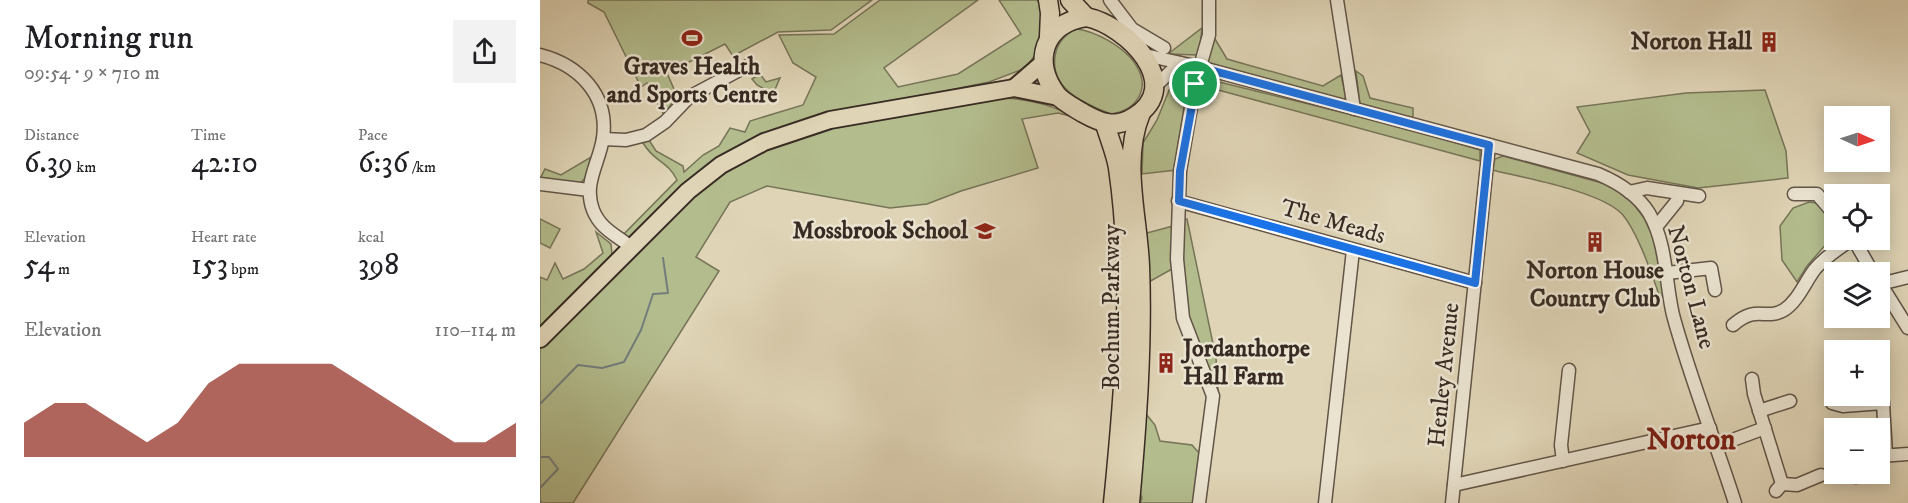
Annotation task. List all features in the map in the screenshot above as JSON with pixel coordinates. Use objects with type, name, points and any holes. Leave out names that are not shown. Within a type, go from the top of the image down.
[{"type":"highway","points":[[1048,0],[1049,36],[1044,62],[1047,78],[1058,97],[1105,124],[1125,123],[1141,113],[1149,102],[1153,77],[1145,56],[1110,25],[1086,17],[1073,19],[1049,36]]},
{"type":"highway","points":[[1070,0],[1086,17]]},
{"type":"highway","name":"Bochum Parkway","points":[[1130,503],[1140,333],[1140,266],[1132,163],[1135,129],[1141,113]]},
{"type":"highway","name":"Bochum Parkway","points":[[1105,124],[1118,166],[1126,280],[1125,339],[1113,503]]},
{"type":"main road","points":[[1014,88],[1044,62]]},
{"type":"main road","points":[[540,339],[676,202],[705,177],[736,156],[778,136],[830,120],[1014,88],[1058,97]]},
{"type":"street","points":[[1110,0],[1132,29],[1164,48]]},
{"type":"street","points":[[1199,503],[1213,396],[1180,305],[1177,260],[1180,171],[1199,67],[1209,35],[1209,0]]},
{"type":"street","points":[[1337,0],[1354,109]]},
{"type":"street","points":[[540,55],[569,66],[589,83],[600,104],[603,139],[589,190],[599,222],[608,232],[632,248]]},
{"type":"street","name":"Norton Lane","points":[[1145,56],[1199,67],[1598,174],[1615,181],[1642,203],[1656,227],[1667,273],[1673,314],[1735,503]]},
{"type":"street","points":[[1153,88],[1180,63]]},
{"type":"street","points":[[603,139],[626,140],[646,135],[666,122],[689,97],[747,66]]},
{"type":"street","name":"Henley Avenue","points":[[1452,503],[1489,145]]},
{"type":"street","points":[[540,184],[589,190]]},
{"type":"street","points":[[1629,192],[1647,188],[1699,196]]},
{"type":"street","points":[[1656,227],[1677,201],[1678,194]]},
{"type":"street","points":[[1794,194],[1817,194],[1824,202]]},
{"type":"street","name":"The Meads","points":[[1179,201],[1475,283]]},
{"type":"street","points":[[1325,503],[1353,250]]},
{"type":"street","points":[[1733,325],[1748,314],[1771,314],[1784,309],[1797,296],[1825,258],[1837,250]]},
{"type":"street","points":[[1667,273],[1712,268],[1715,290]]},
{"type":"street","points":[[1890,282],[1908,277]]},
{"type":"street","points":[[1890,300],[1908,328]]},
{"type":"street","points":[[1563,461],[1561,445],[1569,370]]},
{"type":"street","points":[[1752,380],[1779,487],[1797,485],[1821,476]]},
{"type":"street","points":[[1759,411],[1790,401]]},
{"type":"street","points":[[1454,485],[1710,428]]},
{"type":"street","points":[[1716,446],[1765,428]]},
{"type":"street","points":[[1890,455],[1908,454]]},
{"type":"green space","name":"Graves Health and Sports Centre","points":[[588,0],[872,0],[831,30],[778,32],[733,56],[725,44],[667,73],[677,96],[664,115],[647,83],[641,87],[604,12],[588,3]]},
{"type":"green space","points":[[880,0],[978,0],[884,68],[898,87],[958,74],[1021,34],[999,0],[1037,0],[1044,9],[1041,46],[1026,68],[989,82],[857,109],[689,180],[630,237],[623,235],[677,180],[643,143],[649,140],[656,151],[683,166],[684,172],[703,155],[719,146],[730,128],[745,132],[750,121],[803,105],[816,77],[793,63],[779,35],[834,34]]},
{"type":"green space","points":[[1202,28],[1199,55],[1168,54]]},
{"type":"green space","points":[[1077,29],[1093,33],[1108,41],[1134,62],[1142,80],[1142,88],[1139,96],[1129,108],[1111,114],[1105,112],[1074,96],[1059,80],[1055,55],[1062,39]]},
{"type":"green space","points":[[1211,38],[1215,39],[1227,59],[1323,86],[1341,75],[1346,97],[1343,100],[1205,64]]},
{"type":"green space","points":[[1356,71],[1363,76],[1370,98],[1413,108],[1413,119],[1360,105]]},
{"type":"green space","points":[[760,74],[766,82],[780,78],[773,94],[757,85],[752,79]]},
{"type":"green space","points":[[1183,75],[1193,82],[1176,170],[1142,174],[1143,143],[1157,120],[1170,88]]},
{"type":"green space","points":[[1207,79],[1397,126],[1480,150],[1480,161],[1207,87]]},
{"type":"green space","points":[[1765,90],[1786,151],[1788,178],[1698,188],[1628,175],[1577,153],[1590,132],[1577,107],[1686,93]]},
{"type":"green space","points":[[1003,98],[1042,104],[1078,118],[1058,113],[1022,119],[1038,168],[961,191],[927,204],[890,208],[767,186],[730,202],[696,257],[719,271],[573,503],[540,503],[540,348],[650,231],[681,203],[713,178],[746,157],[804,132],[889,114]]},
{"type":"green space","points":[[1503,156],[1613,186],[1630,199],[1644,218],[1654,239],[1664,293],[1660,298],[1639,242],[1622,214],[1611,206],[1580,192],[1492,170],[1495,159]]},
{"type":"green space","points":[[591,157],[586,177],[579,185],[544,181],[541,177],[545,169],[561,175]]},
{"type":"green space","points":[[1809,202],[1824,207],[1824,246],[1797,282],[1782,260],[1780,226],[1793,208]]},
{"type":"green space","points":[[540,219],[560,229],[550,248],[540,243]]},
{"type":"green space","points":[[1187,219],[1216,358],[1218,391],[1215,391],[1186,311],[1182,285],[1181,220]]},
{"type":"green space","points":[[1173,226],[1172,269],[1147,283],[1143,234]]},
{"type":"green space","points":[[596,232],[611,244],[612,255],[540,331],[540,277],[547,280],[555,263],[563,279],[584,269],[603,253]]},
{"type":"green space","points":[[1142,409],[1155,425],[1160,441],[1192,445],[1199,453],[1193,503],[1140,503],[1142,498],[1137,485]]},
{"type":"waterway","points":[[540,404],[578,365],[602,368],[624,362],[641,330],[653,294],[668,293],[663,258]]},
{"type":"waterway","points":[[540,457],[549,457],[558,469],[540,488]]},
{"type":"waterway","points":[[540,499],[541,503]]},
{"type":"place","name":"Graves Health and Sports Centre","points":[[692,38]]},
{"type":"place","name":"Norton Hall","points":[[1769,42]]},
{"type":"place","name":"Mossbrook School","points":[[985,231]]},
{"type":"place","name":"Norton House Country Club","points":[[1595,242]]},
{"type":"place","name":"Jordanthorpe Hall Farm","points":[[1166,363]]},
{"type":"district","name":"Norton","points":[[1691,440]]},
{"type":"route","points":[[1199,67],[1489,145],[1475,283],[1179,201],[1180,171],[1195,84],[1199,67]]}]
